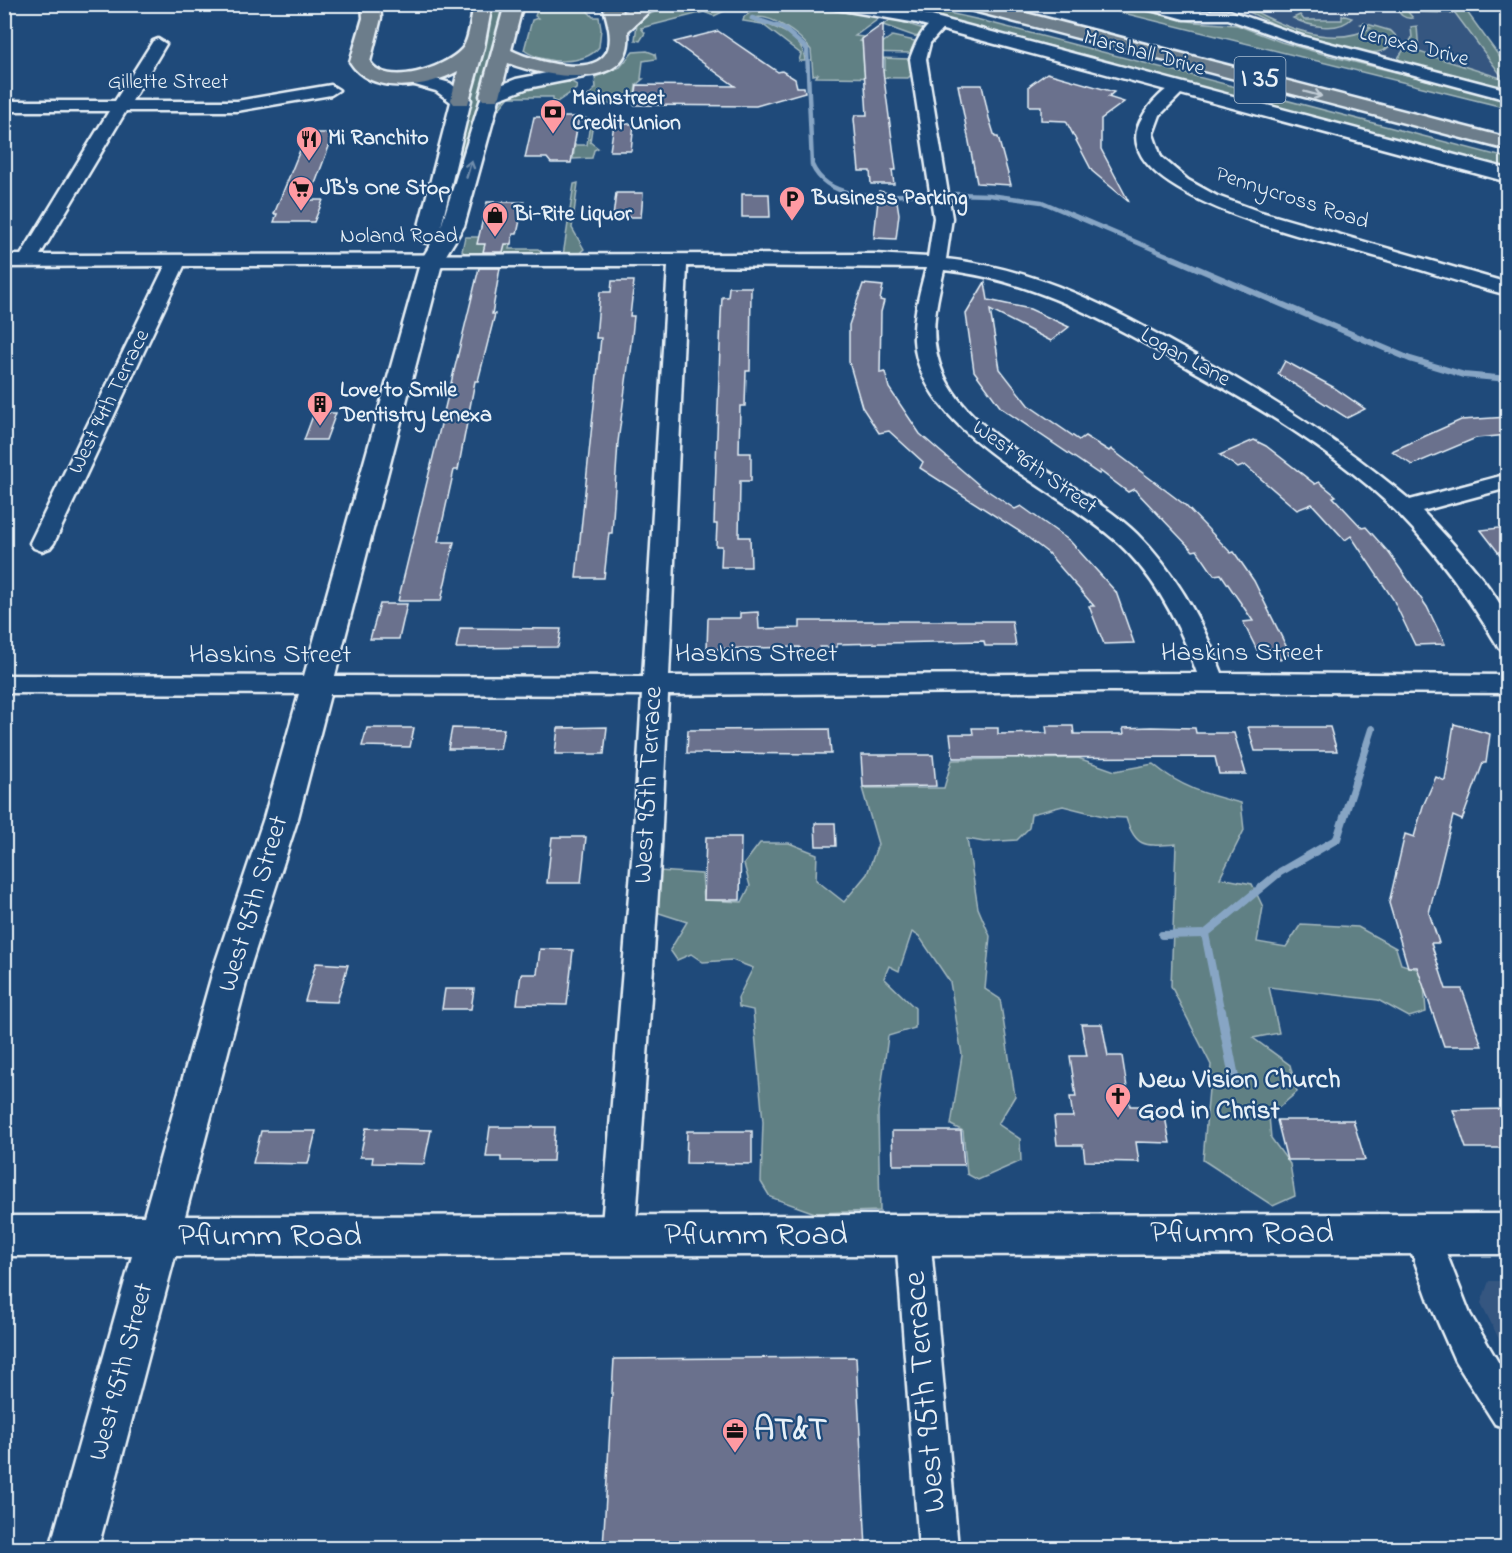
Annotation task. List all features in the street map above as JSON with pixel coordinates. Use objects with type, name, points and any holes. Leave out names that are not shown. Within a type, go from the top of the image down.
[{"type":"main road","name":"West 95th Street","points":[[432,260],[430,226],[475,47],[483,4]]},
{"type":"main road","name":"West 95th Street","points":[[74,1548],[233,964],[281,818],[432,260],[453,226],[514,4]]},
{"type":"main road","points":[[490,96],[523,83],[577,73],[608,61],[617,51],[618,31],[612,4]]},
{"type":"main road","points":[[617,4],[648,5]]},
{"type":"main road","name":"Marshall Drive","points":[[836,4],[939,24],[1508,176]]},
{"type":"main road","points":[[945,4],[1012,16]]},
{"type":"main road","name":"I 35","points":[[968,4],[1508,144]]},
{"type":"main road","name":"I 35","points":[[1034,4],[1508,125]]},
{"type":"main road","points":[[618,31],[631,16],[648,5]]},
{"type":"main road","points":[[376,9],[360,62],[362,69],[371,75],[415,79],[443,87],[461,100]]},
{"type":"main road","points":[[415,79],[444,72],[475,47]]},
{"type":"main road","points":[[500,52],[517,62],[577,73]]},
{"type":"main road","name":"Pflumm Road","points":[[4,1236],[618,1237],[1508,1234]]},
{"type":"street","name":"Lenexa Drive","points":[[1136,4],[1185,15],[1224,10],[1300,40],[1508,94]]},
{"type":"street","name":"West 96th Street","points":[[939,24],[923,42],[918,59],[942,204],[943,233],[925,330],[927,357],[945,396],[979,432],[1095,510],[1128,538],[1158,572],[1185,613],[1213,683]]},
{"type":"street","points":[[27,261],[158,44]]},
{"type":"street","name":"Pennycross Road","points":[[1179,88],[1156,109],[1148,121],[1145,133],[1153,157],[1186,187],[1251,214],[1508,289]]},
{"type":"street","name":"Gillette Street","points":[[4,105],[237,106],[331,90]]},
{"type":"street","name":"West 95th Terrace","points":[[618,1237],[647,847],[678,260]]},
{"type":"street","name":"Noland Road","points":[[4,261],[899,260],[937,263]]},
{"type":"street","name":"West 94th Terrace","points":[[42,543],[177,261]]},
{"type":"street","name":"Logan Lane","points":[[937,263],[994,272],[1031,282],[1102,312],[1305,427],[1366,472],[1406,508],[1448,554],[1508,642]]},
{"type":"street","points":[[1406,508],[1508,481]]},
{"type":"street","name":"Haskins Street","points":[[4,684],[318,684],[494,687],[655,684],[1508,684]]},
{"type":"street","points":[[1422,1234],[1455,1325],[1474,1364],[1508,1411]]},
{"type":"street","name":"West 95th Terrace","points":[[913,1235],[939,1548]]},
{"type":"shaded area","points":[[1231,5],[1454,5],[1507,75],[1507,91],[1309,39],[1266,24]]},
{"type":"shaded area","points":[[1489,1281],[1507,1281],[1507,1355],[1481,1303]]},
{"type":"green space","points":[[491,5],[507,5],[462,163],[458,163],[459,135]]},
{"type":"green space","points":[[539,5],[582,5],[593,17],[599,17],[601,29],[599,47],[583,57],[563,61],[541,58],[524,50],[532,20],[538,18],[535,16]]},
{"type":"green space","points":[[727,5],[729,9],[714,16],[704,12],[641,28],[645,33],[640,41],[635,40],[637,24],[649,14],[671,7]]},
{"type":"green space","points":[[858,5],[913,5],[980,20],[1507,158],[1507,172],[1110,67],[1113,62],[984,29],[982,31]]},
{"type":"green space","points":[[1091,5],[1118,5],[1194,22],[1237,25],[1281,42],[1330,56],[1501,98],[1507,101],[1507,108]]},
{"type":"green space","points":[[1235,5],[1246,7],[1289,27],[1317,35],[1344,36],[1371,28],[1361,24],[1364,23],[1391,31],[1397,37],[1390,46],[1382,51],[1362,52],[1282,28]]},
{"type":"green space","points":[[1394,5],[1462,5],[1507,67],[1507,91],[1401,62],[1398,58],[1412,38],[1411,27],[1417,26],[1419,52],[1504,79],[1455,13],[1408,12],[1413,18],[1406,18]]},
{"type":"green space","points":[[760,6],[829,10],[881,17],[855,36],[864,37],[860,41],[878,46],[892,36],[915,41],[910,53],[863,52],[864,70],[885,70],[885,59],[879,58],[909,59],[912,74],[908,78],[816,77],[818,74],[813,75],[811,50],[792,31],[766,18],[751,19],[786,32],[799,44],[805,61],[799,61],[801,54],[762,24],[743,21],[744,17]]},
{"type":"green space","points":[[1300,15],[1304,20],[1342,20],[1342,15],[1352,18],[1346,23],[1323,27],[1293,18]]},
{"type":"green space","points":[[892,19],[927,30],[919,37],[883,25]]},
{"type":"green space","points":[[647,51],[655,54],[656,59],[643,61],[641,79],[643,79],[636,85],[634,101],[600,105],[582,102],[596,88],[595,77],[620,67],[633,52]]},
{"type":"green space","points":[[572,82],[577,85],[576,89],[557,102],[553,101],[553,97],[509,97],[498,110],[509,95],[529,87]]},
{"type":"green space","points":[[583,117],[593,122],[590,142],[598,148],[594,150],[592,158],[573,159],[575,145],[587,145],[590,123],[582,122]]},
{"type":"green space","points":[[578,183],[572,228],[584,249],[577,255],[563,256],[574,184]]},
{"type":"green space","points":[[465,237],[479,237],[478,244],[510,244],[509,249],[538,249],[542,252],[541,255],[466,254],[462,251]]},
{"type":"green space","points":[[1004,741],[1023,749],[1030,759],[1078,758],[1115,771],[1153,764],[1173,779],[1194,789],[1241,803],[1244,830],[1220,878],[1252,884],[1263,907],[1257,942],[1286,947],[1301,924],[1358,927],[1396,948],[1401,964],[1423,971],[1426,1012],[1409,1017],[1378,1000],[1269,987],[1279,1033],[1253,1038],[1290,1065],[1297,1092],[1269,1116],[1271,1138],[1290,1164],[1295,1196],[1273,1206],[1203,1160],[1211,1065],[1171,986],[1176,844],[1150,845],[1144,843],[1134,835],[1126,818],[1107,817],[1063,806],[1031,814],[1029,828],[1017,840],[984,842],[967,839],[978,908],[990,936],[985,989],[1000,999],[1015,1096],[998,1124],[1020,1139],[1021,1161],[978,1180],[967,1174],[963,1131],[951,1125],[962,1055],[950,982],[919,936],[912,932],[899,971],[889,966],[884,978],[915,1008],[915,1028],[888,1036],[878,1112],[880,1211],[815,1213],[770,1197],[761,1182],[763,1122],[753,1010],[739,1007],[738,998],[753,968],[732,960],[703,962],[691,954],[677,960],[670,950],[687,922],[656,912],[659,871],[702,874],[704,900],[742,902],[750,886],[744,864],[760,843],[789,843],[817,854],[816,880],[844,902],[867,874],[878,844],[862,788],[944,788],[952,760],[1003,759]]},
{"type":"building","points":[[883,24],[883,71],[896,170],[892,170],[894,184],[871,184],[870,171],[859,171],[854,119],[855,115],[867,115],[862,39]]},
{"type":"building","points":[[718,31],[778,72],[782,71],[795,79],[797,87],[804,87],[805,92],[756,106],[634,105],[637,85],[735,86],[674,42]]},
{"type":"building","points":[[1047,73],[1114,92],[1108,97],[1124,102],[1101,119],[1101,149],[1129,202],[1092,171],[1066,121],[1041,120],[1041,106],[1029,106],[1029,86]]},
{"type":"building","points":[[958,85],[982,85],[989,118],[995,137],[998,137],[1011,185],[977,183]]},
{"type":"building","name":"Mainstreet Credit Union","points":[[534,117],[579,117],[571,163],[551,163],[547,158],[525,158]]},
{"type":"building","points":[[614,124],[634,124],[631,151],[610,151]]},
{"type":"building","points":[[307,133],[334,133],[309,200],[323,200],[314,222],[274,222],[277,214],[274,214]]},
{"type":"building","points":[[879,191],[896,195],[899,214],[896,239],[874,238]]},
{"type":"building","points":[[616,193],[643,193],[641,217],[613,217]]},
{"type":"building","points":[[742,194],[769,194],[770,217],[742,217]]},
{"type":"building","points":[[487,202],[524,202],[517,234],[513,234],[511,244],[505,244],[503,252],[483,252],[485,244],[477,244]]},
{"type":"building","points":[[479,268],[500,268],[492,314],[495,314],[478,381],[475,381],[458,470],[454,470],[438,542],[454,542],[441,601],[398,601]]},
{"type":"building","points":[[612,281],[634,281],[630,316],[634,316],[618,442],[612,533],[609,533],[604,578],[576,578],[601,338],[596,338],[600,292],[611,292]]},
{"type":"building","points":[[985,282],[988,300],[1030,309],[1069,327],[1051,341],[990,310],[1000,369],[1028,405],[1079,440],[1085,436],[1109,451],[1111,449],[1185,505],[1231,553],[1234,552],[1254,581],[1290,654],[1280,660],[1272,649],[1257,650],[1243,622],[1253,621],[1221,574],[1214,575],[1197,550],[1193,551],[1134,489],[1128,492],[1100,471],[1099,474],[1001,408],[974,371],[966,314]]},
{"type":"building","points":[[863,284],[883,286],[880,300],[884,301],[881,312],[880,373],[885,372],[889,388],[920,434],[979,485],[1015,509],[1021,506],[1070,541],[1116,592],[1134,643],[1104,644],[1089,606],[1094,606],[1048,553],[1022,533],[920,468],[923,462],[889,431],[879,433],[862,407],[849,362],[849,325]]},
{"type":"building","points":[[729,287],[751,287],[750,371],[746,371],[745,406],[740,406],[739,453],[751,453],[751,481],[740,481],[739,537],[750,537],[751,567],[721,567],[722,546],[716,546],[717,524],[714,524],[722,297],[728,297]]},
{"type":"building","points":[[1285,361],[1333,387],[1365,409],[1347,418],[1278,374]]},
{"type":"building","name":"Love to Smile Dentistry Lenexa","points":[[314,413],[336,413],[326,440],[304,440]]},
{"type":"building","points":[[1508,417],[1508,435],[1476,438],[1412,465],[1392,451],[1461,420]]},
{"type":"building","points":[[1254,440],[1266,446],[1315,484],[1319,482],[1336,496],[1333,497],[1362,528],[1366,527],[1389,553],[1427,607],[1445,644],[1415,645],[1393,599],[1351,536],[1345,540],[1312,504],[1297,510],[1245,465],[1238,468],[1220,455]]},
{"type":"building","points":[[1508,527],[1508,565],[1481,530]]},
{"type":"building","points":[[380,604],[407,604],[399,639],[370,639]]},
{"type":"building","points":[[758,612],[759,629],[800,628],[800,621],[1012,621],[1016,646],[985,646],[984,641],[837,644],[837,647],[820,647],[820,656],[801,656],[800,647],[707,649],[708,618],[740,618],[740,613]]},
{"type":"building","points":[[460,628],[561,629],[558,647],[456,648]]},
{"type":"building","points":[[1454,724],[1490,734],[1486,763],[1483,763],[1462,820],[1453,816],[1429,913],[1439,943],[1431,943],[1446,989],[1462,989],[1482,1046],[1444,1046],[1417,967],[1408,967],[1389,903],[1405,834],[1414,837],[1423,806],[1436,777],[1445,781]]},
{"type":"building","points":[[1046,726],[1073,726],[1074,734],[1124,734],[1123,728],[1151,727],[1195,728],[1196,733],[1234,733],[1246,774],[1219,774],[1215,757],[953,758],[950,734],[973,734],[972,728],[998,728],[998,734],[1047,733]]},
{"type":"building","points":[[607,727],[604,754],[555,754],[558,728]]},
{"type":"building","points":[[1248,727],[1330,727],[1337,751],[1255,751]]},
{"type":"building","points":[[367,728],[414,728],[410,747],[362,746]]},
{"type":"building","points":[[452,728],[504,729],[500,749],[448,749]]},
{"type":"building","points":[[829,729],[831,754],[687,753],[688,730]]},
{"type":"building","points":[[861,755],[933,755],[936,786],[863,787]]},
{"type":"building","points":[[815,823],[835,823],[836,846],[816,846]]},
{"type":"building","points":[[552,837],[586,837],[581,883],[547,883]]},
{"type":"building","points":[[706,837],[741,837],[740,900],[704,900]]},
{"type":"building","points":[[540,949],[573,950],[567,1005],[517,1004],[521,974],[537,974]]},
{"type":"building","points":[[316,963],[348,965],[337,1002],[305,1001]]},
{"type":"building","points":[[445,989],[474,989],[471,1009],[442,1009]]},
{"type":"building","name":"New Vision Church God in Christ","points":[[1081,1024],[1102,1024],[1108,1056],[1122,1056],[1130,1106],[1163,1106],[1170,1143],[1136,1142],[1139,1162],[1085,1161],[1083,1145],[1057,1145],[1054,1117],[1073,1117],[1070,1097],[1076,1097],[1070,1056],[1087,1056]]},
{"type":"building","points":[[1508,1109],[1508,1148],[1466,1148],[1453,1110]]},
{"type":"building","points":[[1277,1120],[1353,1120],[1365,1160],[1287,1160]]},
{"type":"building","points":[[490,1127],[555,1127],[553,1161],[501,1161],[501,1157],[486,1157]]},
{"type":"building","points":[[366,1128],[431,1130],[424,1164],[372,1163],[373,1157],[360,1157]]},
{"type":"building","points":[[261,1131],[316,1131],[308,1164],[253,1163]]},
{"type":"building","points":[[687,1131],[752,1131],[752,1164],[686,1163]]},
{"type":"building","points":[[892,1131],[961,1131],[964,1165],[893,1165]]},
{"type":"building","name":"AT&T","points":[[856,1357],[866,1548],[603,1548],[614,1359]]},
{"type":"waterway","points":[[752,18],[783,28],[807,49],[812,165],[821,178],[832,187],[861,195],[925,194]]},
{"type":"waterway","points":[[955,194],[989,195],[1042,202],[1176,259]]},
{"type":"waterway","points":[[1173,258],[1410,359],[1464,375],[1508,379]]},
{"type":"waterway","points":[[1205,934],[1280,872],[1337,839],[1372,729]]},
{"type":"waterway","points":[[1162,935],[1205,934]]},
{"type":"waterway","points":[[1205,934],[1221,1013]]},
{"type":"waterway","points":[[1221,1011],[1235,1082]]},
{"type":"place","name":"Mainstreet Credit Union","points":[[553,135]]},
{"type":"place","name":"Mi Ranchito","points":[[309,162]]},
{"type":"place","name":"JB's One Stop","points":[[301,212]]},
{"type":"place","name":"Business Parking","points":[[792,222]]},
{"type":"place","name":"Bi-Rite Liquor","points":[[495,238]]},
{"type":"place","name":"Love to Smile Dentistry Lenexa","points":[[320,427]]},
{"type":"place","name":"New Vision Church God in Christ","points":[[1118,1119]]},
{"type":"place","name":"AT&T","points":[[735,1454]]}]
